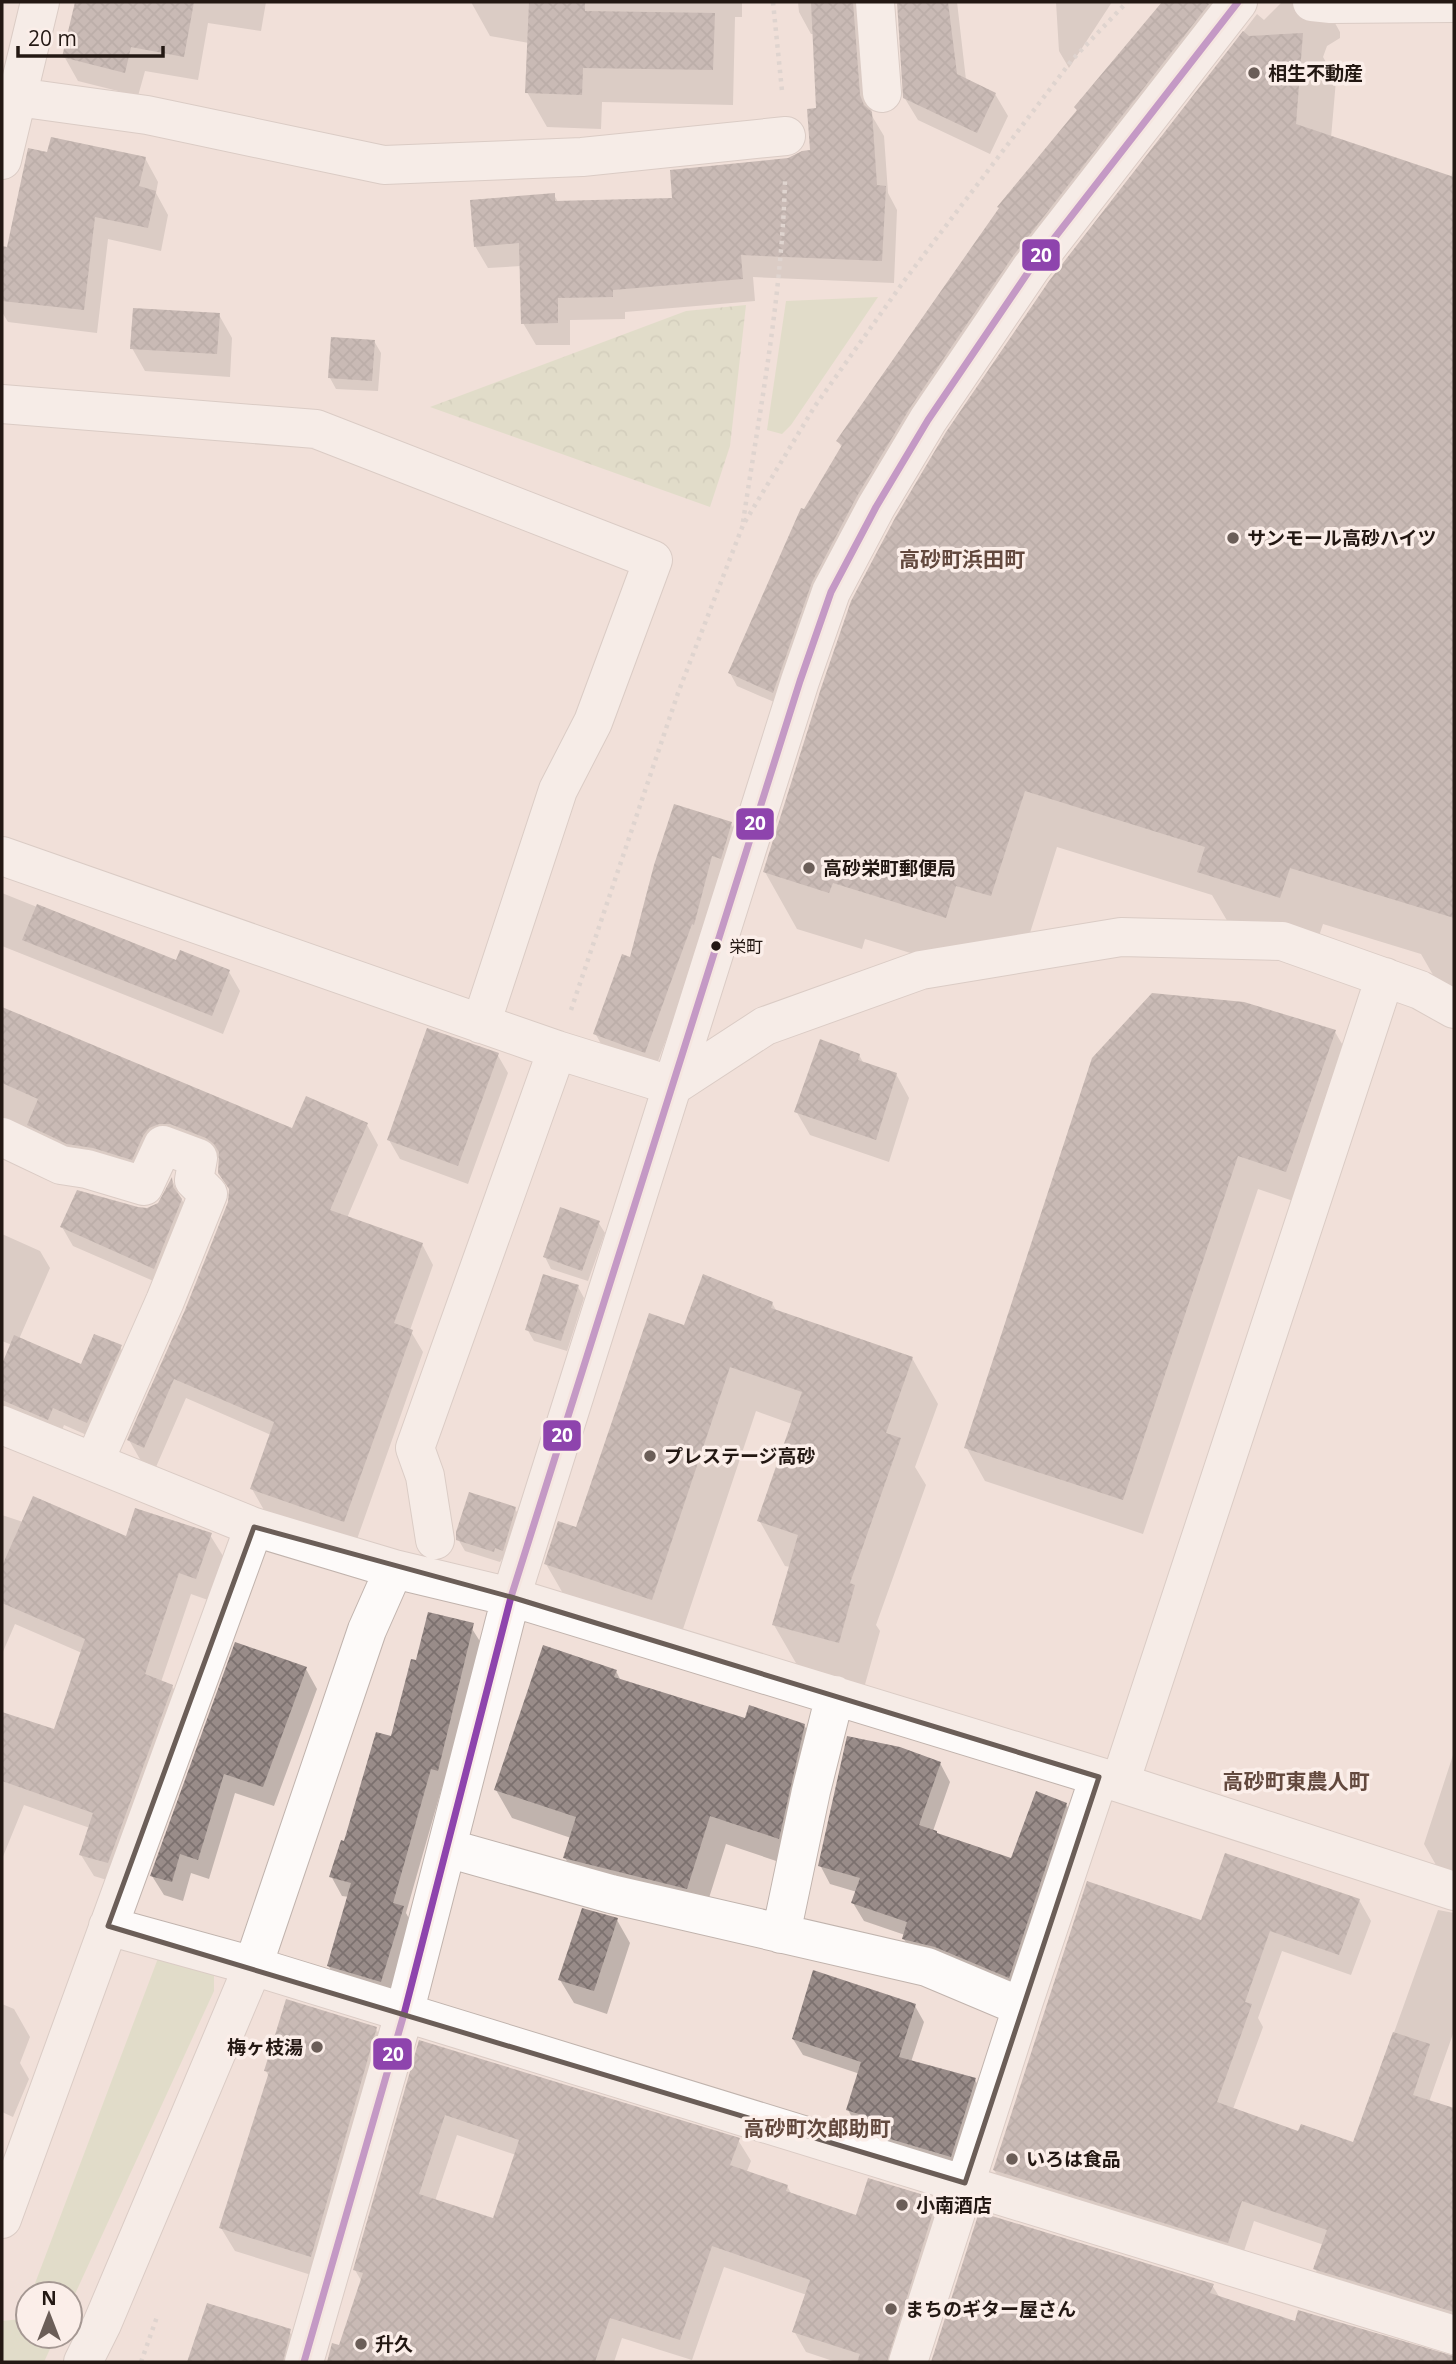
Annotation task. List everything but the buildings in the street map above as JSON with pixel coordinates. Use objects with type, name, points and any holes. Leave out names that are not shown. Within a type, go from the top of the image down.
[{"type":"street","points":[[2,160],[40,2]]},
{"type":"street","points":[[875,2],[882,93]]},
{"type":"street","points":[[304,2362],[404,2014],[511,1597],[800,681],[831,592],[869,519],[928,420],[1031,268],[1238,2]]},
{"type":"street","points":[[1312,2],[1454,3]]},
{"type":"street","points":[[17,97],[147,115],[384,165],[582,157],[786,136]]},
{"type":"street","points":[[2,404],[316,429],[653,560],[593,722],[558,790],[481,1024]]},
{"type":"street","points":[[2,856],[557,1051],[673,1086],[765,1026],[921,970],[1121,937],[1282,941],[1420,990],[1454,1009]]},
{"type":"street","points":[[908,2362],[1022,2007],[1109,1780],[1385,977]]},
{"type":"street","points":[[435,1540],[425,1476],[415,1448],[557,1051]]},
{"type":"street","points":[[2,1137],[61,1165],[87,1169],[144,1186],[163,1145],[198,1158],[194,1180],[208,1194],[165,1301],[94,1462]]},
{"type":"street","points":[[2,1424],[254,1527],[394,1569],[511,1597],[835,1695],[1454,1891]]},
{"type":"street","points":[[2,2219],[254,1527]]},
{"type":"street","points":[[83,2362],[102,2324],[253,1966],[367,1630],[394,1569]]},
{"type":"street","points":[[781,1934],[811,1791],[835,1695]]},
{"type":"street","points":[[447,1848],[611,1894],[927,1967],[1022,2007]]},
{"type":"street","points":[[108,1926],[253,1966],[1454,2335]]},
{"type":"street","points":[[100,2362],[102,2324]]},
{"type":"path","points":[[743,525],[784,218],[786,136],[773,2]]},
{"type":"path","points":[[557,1051],[678,693],[743,525],[815,405],[904,281],[1072,60],[1127,2]]},
{"type":"highlighted area","points":[[254,1527],[511,1597],[1099,1777],[965,2183],[108,1926]]},
{"type":"green space","points":[[878,297],[791,425],[782,434],[767,430],[786,301]]},
{"type":"green space","points":[[746,305],[730,446],[710,507],[430,407],[686,311]]},
{"type":"green space","points":[[160,1953],[214,1969],[214,1991],[81,2280],[36,2280]]},
{"type":"green space","points":[[14,2320],[14,2350],[50,2350],[44,2362],[2,2362],[2,2321]]},
{"type":"transit line","name":"20","points":[[304,2362],[404,2014],[511,1597],[800,681],[831,592],[876,507],[928,420],[1031,268],[1238,2]]},
{"type":"place","name":"相生不動産","points":[[1254,73]]},
{"type":"place","name":"サンモール高砂ハイツ","points":[[1233,538]]},
{"type":"place","name":"高砂栄町郵便局","points":[[809,868]]},
{"type":"place","name":"栄町","points":[[716,946]]},
{"type":"place","name":"プレステージ高砂","points":[[650,1456]]},
{"type":"place","name":"梅ヶ枝湯","points":[[317,2047]]},
{"type":"place","name":"いろは食品","points":[[1012,2159]]},
{"type":"place","name":"小南酒店","points":[[902,2205]]},
{"type":"place","name":"まちのギター屋さん","points":[[891,2309]]},
{"type":"place","name":"升久","points":[[361,2344]]},
{"type":"district","name":"高砂町浜田町","points":[[962,560]]},
{"type":"district","name":"高砂町東農人町","points":[[1296,1782]]},
{"type":"district","name":"高砂町次郎助町","points":[[817,2129]]}]
